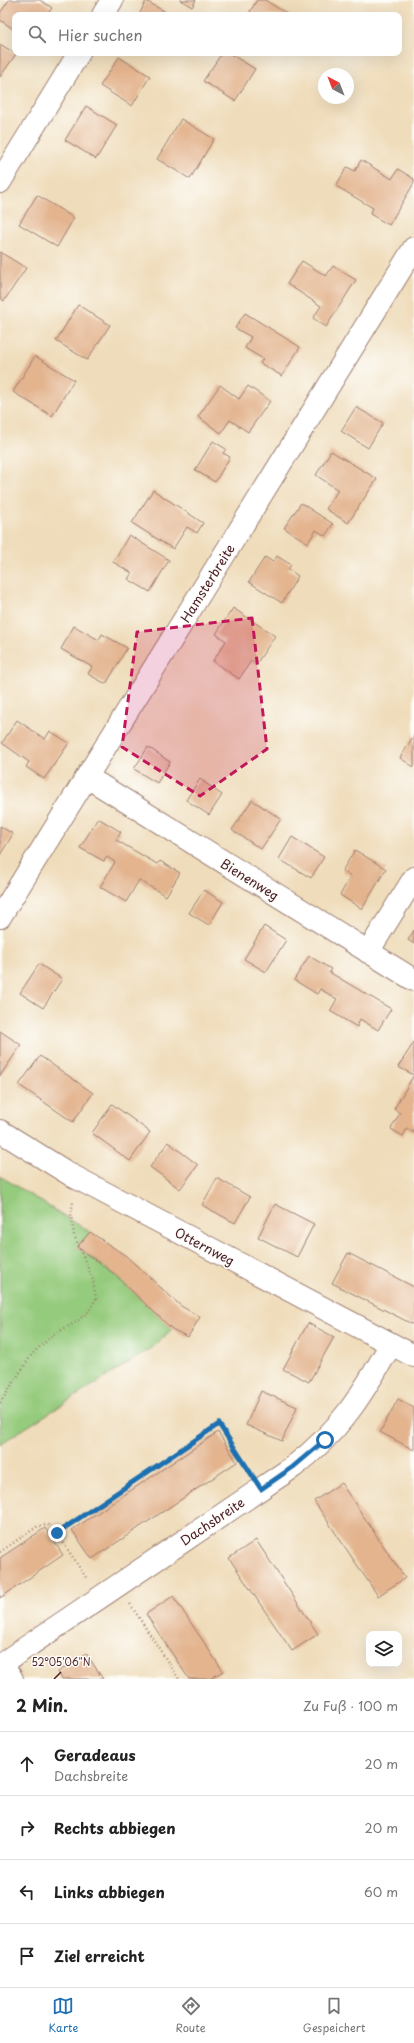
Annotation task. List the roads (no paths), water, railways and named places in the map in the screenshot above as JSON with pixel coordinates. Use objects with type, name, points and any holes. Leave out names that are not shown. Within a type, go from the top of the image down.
[{"type":"street","points":[[105,12],[112,0]]},
{"type":"street","points":[[0,182],[77,56]]},
{"type":"street","name":"Hamsterbreite","points":[[0,917],[414,248]]},
{"type":"street","name":"Bienenweg","points":[[87,778],[414,980]]},
{"type":"street","points":[[368,952],[414,878]]},
{"type":"street","name":"Otternweg","points":[[0,1131],[84,1182],[414,1356]]},
{"type":"street","name":"Dachsbreite","points":[[5,1669],[117,1585],[261,1489],[310,1454],[335,1430],[360,1396],[391,1344]]}]
